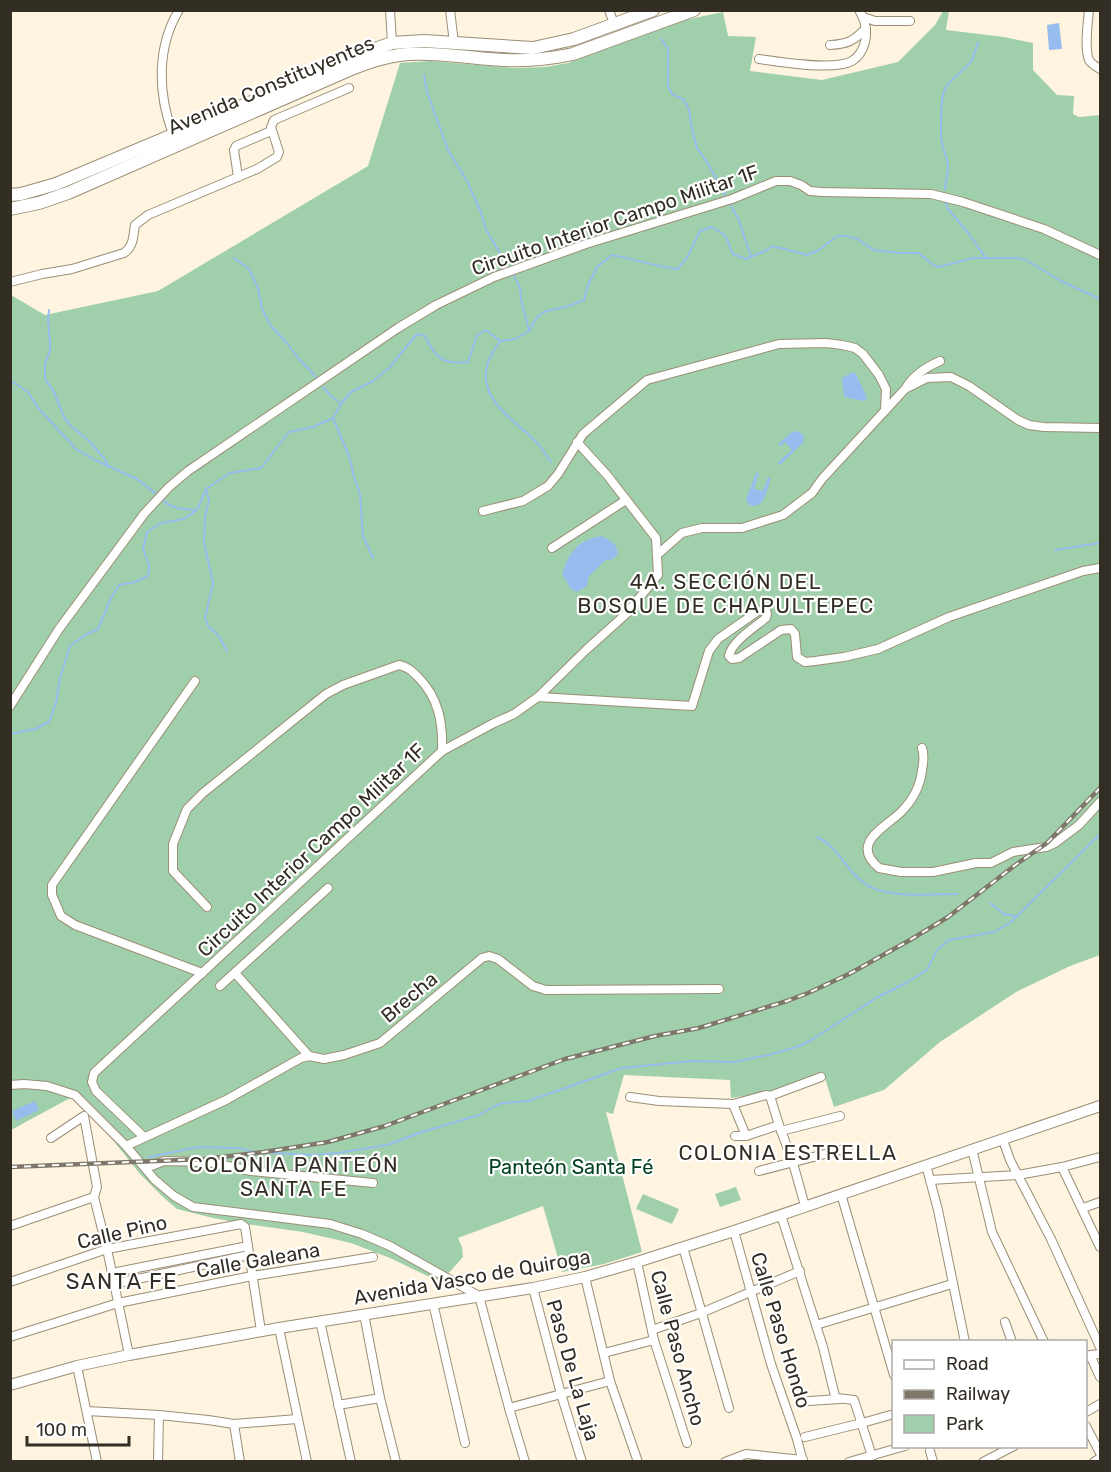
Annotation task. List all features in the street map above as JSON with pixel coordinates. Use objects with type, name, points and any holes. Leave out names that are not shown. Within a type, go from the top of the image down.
[{"type":"highway","name":"Avenida Constituyentes","points":[[10,195],[56,184],[275,92],[340,61],[392,43],[407,41],[533,48],[574,39],[653,10]]},
{"type":"highway","name":"Avenida Constituyentes","points":[[10,209],[39,203],[68,193],[373,61],[411,54],[513,61],[555,58],[573,54],[694,10]]},
{"type":"main road","name":"Avenida Vasco de Quiroga","points":[[10,1385],[77,1366],[129,1355],[320,1321],[532,1288],[585,1277],[734,1231],[1101,1106]]},
{"type":"street","points":[[173,134],[162,94],[161,68],[166,39],[179,10]]},
{"type":"street","points":[[390,10],[392,43]]},
{"type":"street","points":[[450,10],[454,43]]},
{"type":"street","points":[[609,10],[614,24]]},
{"type":"street","points":[[1089,10],[1088,58],[1093,65],[1101,69]]},
{"type":"street","points":[[861,14],[875,21],[910,21]]},
{"type":"street","points":[[759,59],[819,65],[843,64],[852,61],[862,52],[866,40],[866,28],[861,14]]},
{"type":"street","points":[[830,45],[852,42],[866,28]]},
{"type":"street","points":[[10,282],[42,274],[57,273],[124,253],[132,244],[135,225],[148,214],[257,169],[277,158],[279,152],[271,131],[274,120],[349,88]]},
{"type":"street","points":[[238,177],[234,150],[236,146],[271,131]]},
{"type":"street","name":"Circuito Interior Campo Militar 1F","points":[[10,706],[59,628],[144,514],[169,487],[188,471],[398,328],[436,305],[494,277],[586,244],[732,200],[776,181],[790,181],[810,191],[931,194],[963,202],[1044,229],[1101,255]]},
{"type":"street","points":[[483,511],[523,501],[548,486],[583,434],[647,380],[779,344],[826,343],[855,348],[863,354],[879,375],[885,389],[885,410]]},
{"type":"street","points":[[657,555],[682,533],[702,528],[742,528],[783,515],[812,493],[822,479],[905,389],[913,377],[928,366],[940,361]]},
{"type":"street","points":[[905,389],[927,378],[951,377],[1029,425],[1101,428]]},
{"type":"street","name":"Circuito Interior Campo Militar 1F","points":[[144,1137],[96,1091],[92,1082],[94,1073],[442,751],[514,714],[538,697],[626,614],[658,575],[656,538],[607,475],[577,442]]},
{"type":"street","points":[[552,548],[626,500]]},
{"type":"street","points":[[538,697],[692,706],[709,651],[718,639],[758,611],[766,610],[768,614],[734,645],[729,653],[732,659],[739,658],[781,630],[791,629],[795,634],[797,657],[805,662],[815,661],[878,649],[949,617],[1083,571],[1101,568]]},
{"type":"street","name":"Circuito Interior Campo Militar 1F","points":[[207,907],[173,871],[173,843],[187,809],[203,793],[326,694],[343,685],[399,665],[406,666],[422,681],[435,699],[443,730],[442,751]]},
{"type":"street","name":"Circuito Interior Campo Militar 1F","points":[[195,681],[52,885],[52,895],[61,916],[75,925],[202,973]]},
{"type":"street","points":[[921,748],[924,759],[912,800],[875,833],[870,841],[868,850],[870,858],[879,868],[912,873],[933,872],[976,863],[991,863],[1016,851],[1046,847],[1079,825],[1101,802]]},
{"type":"street","points":[[220,986],[328,888]]},
{"type":"street","name":"Brecha","points":[[126,1146],[226,1100],[301,1058],[309,1056],[324,1059],[380,1043],[482,958],[489,956],[498,959],[533,986],[546,990],[719,989]]},
{"type":"street","points":[[235,973],[309,1056]]},
{"type":"street","points":[[630,1097],[659,1101],[733,1104],[766,1095],[770,1096],[821,1077]]},
{"type":"street","points":[[10,1085],[47,1086],[75,1095],[126,1146],[155,1180],[174,1196],[193,1207],[330,1224],[390,1246],[479,1296],[525,1461]]},
{"type":"street","points":[[770,1096],[794,1163],[805,1206]]},
{"type":"street","points":[[733,1104],[746,1136]]},
{"type":"street","points":[[51,1138],[84,1116],[98,1187],[94,1197],[129,1355]]},
{"type":"street","points":[[735,1136],[746,1136],[840,1116]]},
{"type":"street","points":[[1003,1140],[1010,1160],[1051,1239],[1101,1347]]},
{"type":"street","points":[[759,1171],[848,1148]]},
{"type":"street","points":[[972,1149],[992,1232],[1044,1340]]},
{"type":"street","points":[[930,1180],[1018,1175],[1101,1157]]},
{"type":"street","points":[[146,1168],[164,1161],[209,1162],[252,1171],[373,1183]]},
{"type":"street","points":[[926,1165],[938,1210],[965,1340]]},
{"type":"street","points":[[1062,1167],[1100,1246]]},
{"type":"street","points":[[841,1194],[892,1368]]},
{"type":"street","points":[[10,1226],[94,1197]]},
{"type":"street","points":[[1083,1208],[1101,1202]]},
{"type":"street","points":[[781,1215],[800,1271],[835,1396],[840,1399]]},
{"type":"street","name":"Calle Pino","points":[[10,1282],[107,1249],[244,1225],[249,1250]]},
{"type":"street","name":"Calle Paso Hondo","points":[[734,1231],[771,1364],[801,1438],[803,1461]]},
{"type":"street","points":[[683,1247],[729,1408]]},
{"type":"street","points":[[112,1273],[188,1258],[249,1250]]},
{"type":"street","points":[[114,1284],[190,1268],[249,1250]]},
{"type":"street","points":[[249,1250],[261,1331]]},
{"type":"street","name":"Calle Galeana","points":[[10,1336],[118,1303],[252,1276],[373,1257]]},
{"type":"street","points":[[188,1258],[190,1268]]},
{"type":"street","name":"Calle Paso Ancho","points":[[637,1262],[654,1340],[687,1443]]},
{"type":"street","points":[[652,1330],[701,1313],[800,1271]]},
{"type":"street","points":[[585,1277],[610,1381],[638,1461]]},
{"type":"street","points":[[816,1325],[952,1284]]},
{"type":"street","name":"Paso De La Laja","points":[[532,1288],[582,1461]]},
{"type":"street","points":[[433,1303],[465,1443]]},
{"type":"street","points":[[364,1314],[380,1398],[396,1461]]},
{"type":"street","points":[[320,1321],[351,1461]]},
{"type":"street","points":[[1005,1322],[1012,1340]]},
{"type":"street","points":[[279,1328],[307,1461]]},
{"type":"street","points":[[604,1353],[654,1340]]},
{"type":"street","points":[[1101,1354],[1090,1355],[1101,1377]]},
{"type":"street","points":[[77,1366],[97,1461]]},
{"type":"street","points":[[509,1408],[610,1381]]},
{"type":"street","points":[[338,1405],[380,1398]]},
{"type":"street","points":[[808,1401],[854,1400],[872,1456]]},
{"type":"street","points":[[1087,1411],[1101,1404]]},
{"type":"street","points":[[87,1412],[159,1415],[234,1424],[297,1419]]},
{"type":"street","points":[[158,1461],[159,1415]]},
{"type":"street","points":[[801,1438],[892,1415]]},
{"type":"street","points":[[234,1424],[240,1461]]},
{"type":"street","points":[[1087,1428],[1101,1453]]},
{"type":"street","points":[[849,1461],[898,1448]]},
{"type":"street","points":[[987,1460],[1010,1448]]},
{"type":"street","points":[[930,1451],[933,1461]]},
{"type":"street","points":[[725,1461],[746,1454],[803,1461]]},
{"type":"street","points":[[1094,1461],[1101,1458]]},
{"type":"green space","name":"Panteón Santa Fé","points":[[943,11],[949,11],[946,30],[1033,43],[1033,70],[1057,95],[1074,96],[1073,114],[1079,117],[1100,115],[1100,955],[1070,966],[1016,992],[940,1042],[884,1090],[834,1107],[824,1075],[774,1091],[731,1098],[730,1080],[624,1075],[613,1114],[606,1112],[642,1252],[604,1264],[562,1272],[543,1206],[458,1238],[463,1257],[442,1283],[390,1258],[351,1243],[303,1232],[213,1218],[177,1209],[140,1174],[104,1129],[72,1097],[11,1130],[11,295],[45,315],[158,291],[368,166],[400,63],[430,61],[513,68],[545,67],[568,63],[685,20],[723,12],[728,36],[756,37],[750,71],[822,80],[898,62],[935,25]]},
{"type":"green space","points":[[736,1187],[741,1200],[720,1207],[715,1194]]},
{"type":"green space","points":[[643,1194],[679,1209],[672,1224],[636,1209]]},
{"type":"water","points":[[1059,23],[1062,49],[1049,50],[1047,25]]},
{"type":"water","points":[[853,372],[866,395],[867,399],[864,401],[844,397],[842,378]]},
{"type":"water","points":[[797,431],[804,437],[803,443],[780,465],[778,462],[792,450],[785,442],[781,446],[778,444],[792,432]]},
{"type":"water","points":[[756,473],[759,473],[754,489],[763,491],[768,477],[771,478],[764,498],[754,506],[749,505],[746,499]]},
{"type":"water","points":[[602,536],[615,544],[617,556],[606,560],[589,576],[587,586],[577,592],[571,589],[562,574],[568,559],[581,544]]},
{"type":"water","points":[[35,1101],[39,1110],[16,1121],[12,1111]]},
{"type":"waterway","points":[[661,39],[668,49],[668,86],[672,94],[684,100],[689,110],[697,148],[725,195]]},
{"type":"waterway","points":[[945,189],[948,165],[941,139],[943,95],[949,83],[971,62],[978,43]]},
{"type":"waterway","points":[[424,75],[427,92],[448,150],[467,181],[486,230],[508,266]]},
{"type":"waterway","points":[[945,201],[948,209],[985,257]]},
{"type":"waterway","points":[[731,206],[738,218],[751,256]]},
{"type":"waterway","points":[[10,734],[35,729],[49,722],[70,646],[98,629],[119,585],[135,582],[148,576],[149,565],[143,549],[147,532],[161,523],[184,519],[197,510],[206,489],[230,473],[261,468],[289,432],[313,427],[333,418],[351,392],[373,381],[389,368],[417,334],[425,336],[437,355],[446,361],[468,362],[477,335],[486,330],[500,341],[515,339],[529,331],[537,317],[546,311],[584,300],[597,267],[612,255],[678,269],[688,256],[700,231],[712,227],[725,235],[733,254],[746,259],[773,246],[807,255],[819,250],[837,236],[846,236],[858,239],[873,250],[919,253],[933,265],[939,267],[973,258],[1018,258],[1100,299]]},
{"type":"waterway","points":[[234,258],[249,269],[258,288],[262,309],[271,326],[316,377]]},
{"type":"waterway","points":[[514,276],[520,288],[529,331]]},
{"type":"waterway","points":[[49,310],[50,351],[45,364],[45,379],[54,392],[65,419],[89,441],[108,466]]},
{"type":"waterway","points":[[500,341],[487,366],[486,379],[489,391],[495,402],[532,437],[551,462]]},
{"type":"waterway","points":[[10,380],[28,392],[39,409],[76,449],[137,479],[155,493]]},
{"type":"waterway","points":[[323,387],[340,403]]},
{"type":"waterway","points":[[333,418],[349,456],[360,494],[363,536],[373,558]]},
{"type":"waterway","points":[[206,490],[209,500],[205,517],[204,542],[213,583],[205,618],[208,626],[219,636],[227,651]]},
{"type":"waterway","points":[[164,501],[174,507],[195,510]]},
{"type":"waterway","points":[[1055,550],[1100,543]]},
{"type":"waterway","points":[[149,1157],[198,1147],[238,1148],[255,1152],[311,1155],[387,1145],[479,1115],[503,1103],[528,1101],[622,1068],[692,1061],[734,1062],[797,1047],[876,998],[927,970],[937,950],[949,940],[994,932],[1010,923],[1100,834]]},
{"type":"waterway","points":[[817,837],[831,847],[858,878],[873,888],[896,894],[957,894]]},
{"type":"waterway","points":[[990,903],[1004,914],[1016,916]]},
{"type":"railway","points":[[10,1167],[205,1159],[328,1142],[385,1126],[565,1059],[655,1036],[699,1028],[787,1001],[849,974],[948,917],[1047,843],[1100,788]]},
{"type":"district","name":"4A. SECCIÓN DEL BOSQUE DE CHAPULTEPEC","points":[[726,593]]},
{"type":"district","name":"COLONIA ESTRELLA","points":[[788,1152]]},
{"type":"district","name":"COLONIA PANTEÓN SANTA FE","points":[[294,1176]]},
{"type":"district","name":"SANTA FE","points":[[122,1281]]}]
